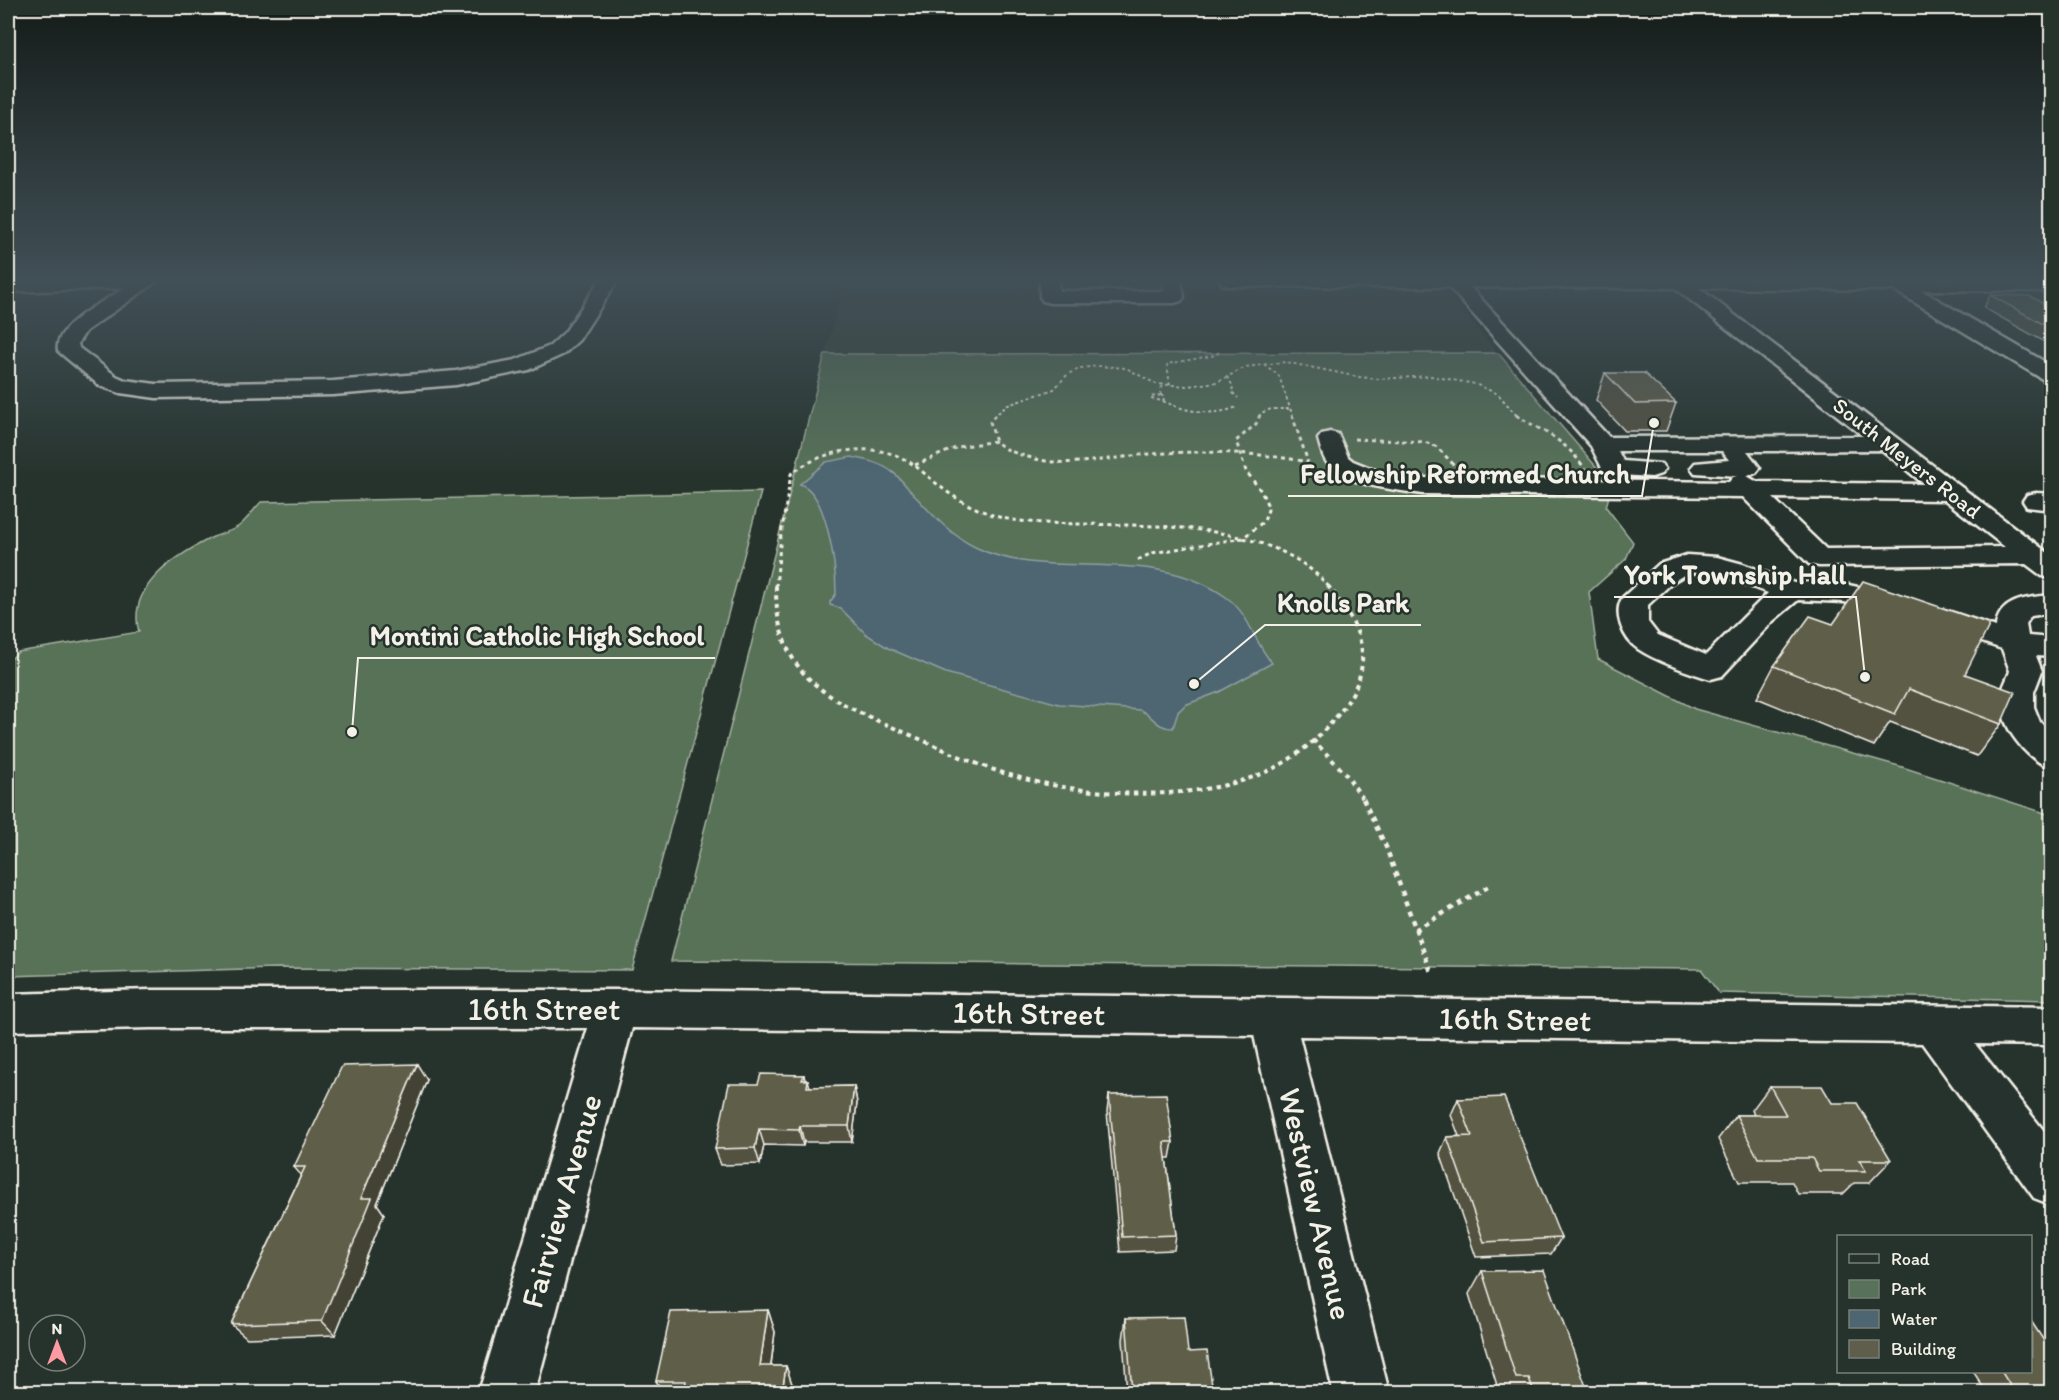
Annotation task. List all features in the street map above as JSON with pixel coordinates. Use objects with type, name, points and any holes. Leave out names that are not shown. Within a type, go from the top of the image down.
[{"type":"street","points":[[67,345],[69,351],[94,373],[120,386],[178,391],[394,385],[481,374],[537,360],[561,345]]},
{"type":"street","points":[[1512,345],[1602,444],[1614,470],[1747,468],[1728,442]]},
{"type":"street","name":"South Meyers Road","points":[[1760,345],[2042,562]]},
{"type":"street","points":[[2002,345],[2052,375]]},
{"type":"street","points":[[1330,439],[1338,460],[1345,467],[1423,486],[1951,492]]},
{"type":"street","points":[[1602,444],[1887,443]]},
{"type":"street","points":[[1728,468],[1819,558],[2042,562]]},
{"type":"street","points":[[1790,592],[1773,604],[1711,669],[1647,642],[1633,622],[1633,603],[1676,566],[1705,564],[1745,572],[1790,592],[1834,593],[1890,602],[2016,644],[2052,648]]},
{"type":"street","points":[[2046,746],[2019,715],[2017,698],[2026,671],[2009,631],[2011,619],[2016,611],[2026,607],[2052,604]]},
{"type":"street","name":"16th Street","points":[[8,1013],[151,1009],[615,1009],[2052,1026]]},
{"type":"street","name":"Fairview Avenue","points":[[507,1392],[615,1009]]},
{"type":"street","name":"Westview Avenue","points":[[1272,1016],[1361,1392]]},
{"type":"street","points":[[1934,1025],[2052,1181]]},
{"type":"path","points":[[1170,386],[1167,364],[1216,355],[1220,351]]},
{"type":"path","points":[[1264,364],[1279,376],[1308,462],[1264,454],[1239,453],[1152,454],[1062,462],[1029,458],[1003,447],[996,441],[990,422],[1001,409],[1054,389],[1068,374],[1081,368],[1098,366],[1126,368],[1170,386],[1217,382],[1246,367],[1264,364],[1285,362],[1368,378],[1431,376],[1475,384],[1498,394],[1517,416],[1559,439],[1585,468],[1581,474]]},
{"type":"path","points":[[1227,377],[1233,386],[1232,392],[1238,398]]},
{"type":"path","points":[[1162,384],[1161,395],[1165,397],[1163,401]]},
{"type":"path","points":[[1161,395],[1151,397],[1151,399],[1195,412],[1223,412],[1237,407]]},
{"type":"path","points":[[1138,560],[1152,554],[1243,538],[1264,521],[1268,510],[1261,490],[1246,471],[1236,441],[1256,424],[1261,413],[1271,409],[1290,409]]},
{"type":"path","points":[[1330,439],[1425,442],[1437,447],[1457,469]]},
{"type":"path","points":[[915,465],[958,447],[996,441]]},
{"type":"path","points":[[855,450],[872,450],[895,454],[915,465],[963,501],[1003,518],[1034,522],[1120,525],[1234,536],[1262,542],[1300,560],[1320,577],[1338,598],[1361,640],[1363,665],[1359,682],[1342,711],[1313,740],[1273,769],[1250,778],[1166,792],[1098,792],[1043,783],[991,769],[892,728],[825,694],[802,669],[783,640],[776,604],[778,556],[791,474],[815,458],[855,450]]},
{"type":"path","points":[[1313,740],[1352,782],[1368,807],[1431,972]]},
{"type":"path","points":[[1415,930],[1491,885]]},
{"type":"shaded area","points":[[827,345],[1491,345],[1498,353],[825,354]]},
{"type":"green space","points":[[1498,353],[1612,485],[1606,507],[1633,542],[1626,559],[1589,592],[1598,659],[1695,709],[1899,766],[2051,815],[2051,1000],[1719,993],[1701,969],[671,961],[825,354]]},
{"type":"green space","points":[[761,492],[632,970],[276,968],[8,976],[8,662],[18,652],[139,632],[137,615],[140,600],[147,586],[158,574],[199,544],[239,526],[261,502]]},
{"type":"water","points":[[852,457],[887,468],[900,478],[949,530],[975,547],[1004,558],[1035,563],[1133,567],[1165,571],[1196,581],[1226,597],[1234,604],[1272,663],[1219,692],[1185,705],[1178,712],[1173,728],[1159,724],[1140,710],[1059,704],[946,673],[888,648],[866,634],[840,608],[830,605],[836,594],[832,551],[824,516],[810,490],[800,484],[826,462]]},
{"type":"building","points":[[1605,373],[1644,373],[1676,403],[1635,404]]},
{"type":"building","points":[[1863,581],[1990,624],[1965,674],[2015,692],[2001,724],[1909,689],[1895,714],[1774,666],[1810,616],[1833,624]]},
{"type":"building","points":[[417,1064],[361,1198],[372,1198],[322,1321],[231,1324],[305,1167],[294,1167],[342,1066]]},
{"type":"building","points":[[761,1074],[804,1075],[802,1080],[808,1080],[807,1087],[854,1086],[849,1126],[800,1126],[799,1130],[759,1129],[755,1148],[715,1149],[729,1084],[758,1084]]},
{"type":"building","points":[[1770,1086],[1822,1086],[1832,1103],[1857,1103],[1891,1160],[1859,1160],[1866,1171],[1819,1171],[1812,1158],[1758,1158],[1736,1115],[1786,1115]]},
{"type":"building","points":[[1166,1094],[1173,1142],[1164,1142],[1176,1235],[1122,1237],[1109,1095]]},
{"type":"building","points":[[1504,1097],[1561,1238],[1484,1242],[1447,1137],[1472,1136],[1458,1099]]},
{"type":"building","points":[[1544,1270],[1588,1392],[1534,1392],[1529,1378],[1516,1378],[1482,1271]]},
{"type":"building","points":[[768,1310],[760,1366],[786,1366],[782,1392],[684,1392],[686,1381],[656,1381],[671,1312]]},
{"type":"building","points":[[1184,1317],[1188,1352],[1207,1351],[1213,1392],[1132,1392],[1126,1318]]},
{"type":"building","points":[[2032,1323],[2052,1353],[2052,1392],[2014,1392],[2002,1373],[2032,1373]]},
{"type":"place","name":"Fellowship Reformed Church","points":[[1654,423]]},
{"type":"place","name":"York Township Hall","points":[[1865,677]]},
{"type":"place","name":"Knolls Park","points":[[1194,684]]},
{"type":"place","name":"Montini Catholic High School","points":[[352,732]]}]
